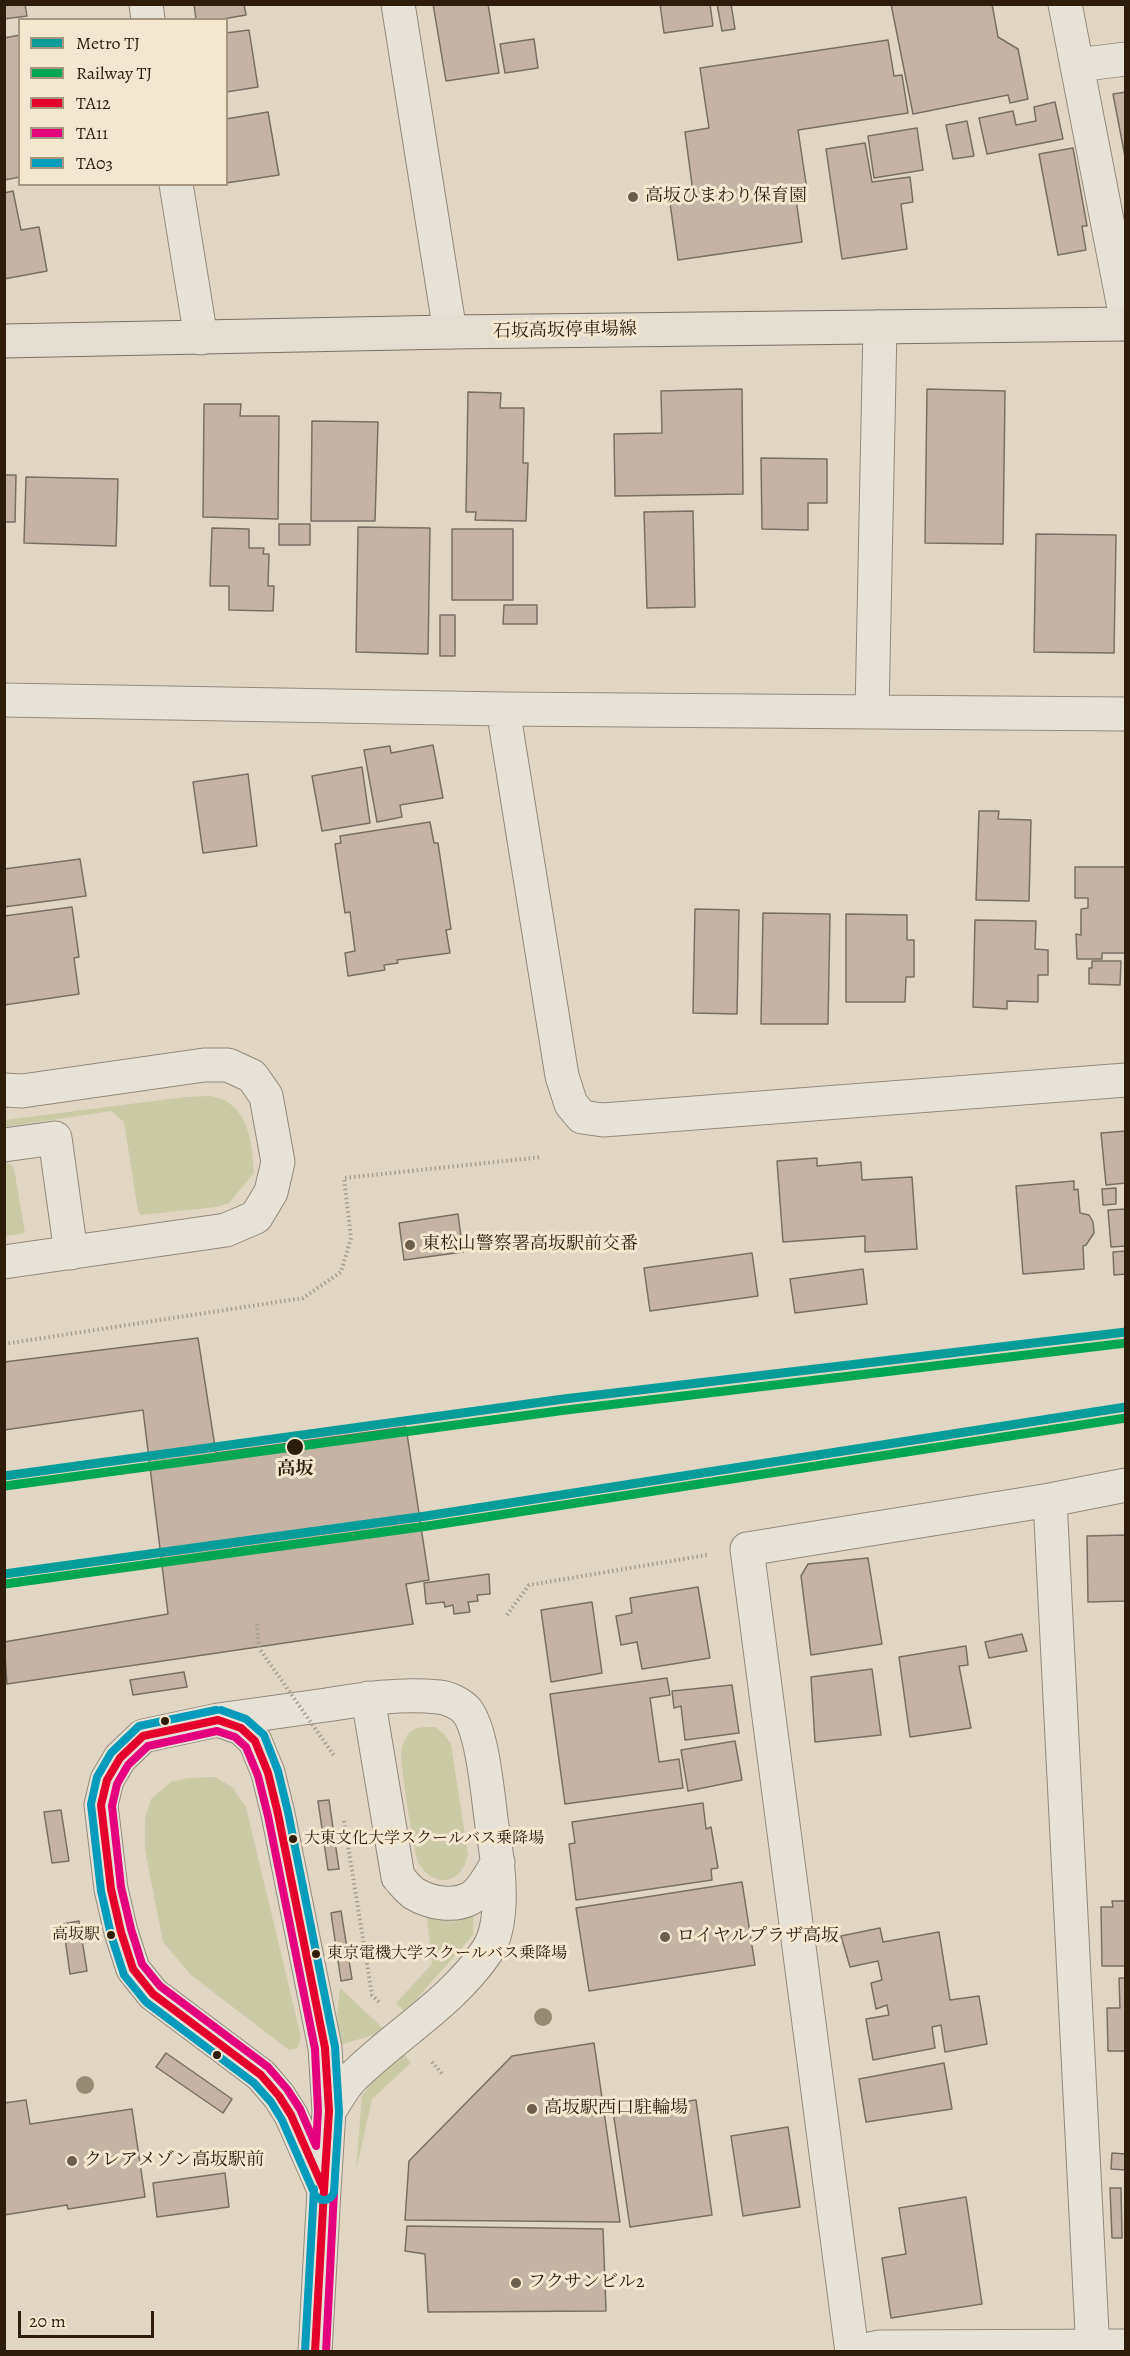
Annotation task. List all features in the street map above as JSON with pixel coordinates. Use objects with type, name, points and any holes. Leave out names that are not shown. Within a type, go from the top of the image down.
[{"type":"main road","name":"石坂高坂停車場線","points":[[4,341],[450,332],[1125,324]]},
{"type":"street","points":[[398,4],[450,332]]},
{"type":"street","points":[[1065,4],[1125,318]]},
{"type":"street","points":[[1077,65],[1125,59]]},
{"type":"street","points":[[176,186],[201,338]]},
{"type":"street","points":[[872,712],[880,327]]},
{"type":"street","points":[[4,700],[503,709],[1125,714]]},
{"type":"street","points":[[503,709],[562,1076],[571,1104],[582,1117],[603,1120],[1125,1080]]},
{"type":"street","points":[[4,1090],[22,1091],[204,1065],[228,1065],[252,1076],[266,1096],[278,1162],[271,1192],[256,1217],[226,1230],[4,1262]]},
{"type":"street","points":[[4,1145],[55,1138],[71,1253]]},
{"type":"street","points":[[1125,1485],[1050,1500],[747,1549],[854,2352],[880,2348],[1093,2349],[1125,2346]]},
{"type":"street","points":[[1050,1500],[1093,2349]]},
{"type":"street","points":[[324,2190],[291,2115],[261,2075],[153,1994],[133,1970],[111,1888],[101,1805],[107,1780],[120,1758],[143,1736],[218,1720],[368,1698],[441,1697],[458,1703],[467,1712],[480,1749],[498,1862],[500,1892],[495,1931],[489,1948],[455,1989],[350,2079],[329,2111]]},
{"type":"street","points":[[368,1698],[398,1877],[413,1893],[448,1904],[471,1899],[498,1862]]},
{"type":"street","points":[[218,1720],[241,1728],[255,1741],[268,1773],[326,2048],[329,2111],[315,2352]]},
{"type":"path","points":[[4,1344],[303,1299],[341,1272],[351,1238],[344,1178],[542,1157]]},
{"type":"path","points":[[507,1615],[529,1585],[747,1549]]},
{"type":"path","points":[[256,1624],[259,1648],[335,1757]]},
{"type":"path","points":[[346,1835],[372,1995]]},
{"type":"green space","points":[[211,1096],[227,1102],[242,1117],[249,1135],[254,1173],[229,1203],[216,1207],[141,1215],[138,1211],[124,1122],[111,1111],[5,1127],[5,1120],[185,1097]]},
{"type":"green space","points":[[5,1161],[14,1168],[25,1233],[5,1236]]},
{"type":"green space","points":[[435,1727],[451,1744],[468,1855],[460,1872],[447,1880],[433,1877],[419,1864],[411,1829],[401,1754],[409,1733],[418,1728]]},
{"type":"green space","points":[[215,1777],[232,1787],[246,1807],[301,2037],[298,2048],[289,2050],[191,1975],[163,1942],[145,1850],[145,1818],[151,1799],[171,1782],[188,1778]]},
{"type":"green space","points":[[474,1914],[473,1935],[405,2012],[396,2003],[432,1964],[427,1918]]},
{"type":"green space","points":[[340,1988],[386,2031],[337,2046],[334,2043]]},
{"type":"green space","points":[[404,2054],[411,2063],[372,2099],[356,2171],[362,2096],[373,2081]]},
{"type":"building","points":[[4,4],[25,4],[27,16],[4,19]]},
{"type":"building","points":[[194,4],[244,4],[246,15],[228,18],[196,18]]},
{"type":"building","points":[[433,4],[488,4],[499,73],[446,81]]},
{"type":"building","points":[[660,4],[710,4],[713,26],[664,33]]},
{"type":"building","points":[[717,4],[731,4],[735,29],[722,31]]},
{"type":"building","points":[[891,4],[992,4],[998,37],[1018,49],[1028,99],[1010,103],[1008,95],[913,114]]},
{"type":"building","points":[[249,30],[258,87],[228,92],[228,33]]},
{"type":"building","points":[[18,35],[18,177],[4,180],[4,38]]},
{"type":"building","points":[[534,39],[538,68],[505,73],[500,44]]},
{"type":"building","points":[[888,40],[894,76],[902,75],[908,113],[798,130],[807,190],[795,192],[802,242],[678,260],[669,196],[693,192],[685,132],[709,128],[700,68]]},
{"type":"building","points":[[1126,92],[1126,162],[1113,94]]},
{"type":"building","points":[[1055,102],[1063,139],[987,154],[979,118],[1013,111],[1016,125],[1036,121],[1034,107]]},
{"type":"building","points":[[268,112],[279,175],[228,183],[228,119]]},
{"type":"building","points":[[967,121],[974,156],[953,159],[946,125]]},
{"type":"building","points":[[917,128],[923,170],[874,178],[868,136]]},
{"type":"building","points":[[865,143],[872,182],[910,177],[913,202],[901,204],[907,249],[842,259],[826,149]]},
{"type":"building","points":[[1073,148],[1087,226],[1082,226],[1086,250],[1058,255],[1039,154]]},
{"type":"building","points":[[13,191],[21,230],[39,227],[47,271],[4,279],[4,193]]},
{"type":"building","points":[[742,389],[743,494],[615,496],[614,434],[662,433],[661,391]]},
{"type":"building","points":[[927,389],[1005,391],[1003,544],[925,543]]},
{"type":"building","points":[[468,392],[501,393],[500,408],[524,408],[523,463],[528,463],[526,521],[475,520],[476,512],[466,512]]},
{"type":"building","points":[[204,404],[241,404],[240,416],[279,416],[278,519],[203,517]]},
{"type":"building","points":[[312,421],[378,422],[375,521],[311,521]]},
{"type":"building","points":[[761,458],[827,459],[827,503],[808,503],[808,530],[762,529]]},
{"type":"building","points":[[4,475],[16,475],[15,522],[4,522]]},
{"type":"building","points":[[26,477],[118,479],[116,546],[24,543]]},
{"type":"building","points":[[693,511],[695,607],[647,608],[644,512]]},
{"type":"building","points":[[279,524],[310,524],[310,545],[279,545]]},
{"type":"building","points":[[358,527],[430,528],[428,654],[356,652]]},
{"type":"building","points":[[212,528],[249,529],[249,548],[264,548],[263,554],[269,554],[268,586],[274,586],[273,611],[229,610],[229,586],[210,586]]},
{"type":"building","points":[[452,529],[513,529],[513,600],[452,600]]},
{"type":"building","points":[[1036,534],[1116,535],[1114,653],[1034,652]]},
{"type":"building","points":[[504,605],[537,605],[537,624],[503,624]]},
{"type":"building","points":[[440,615],[455,615],[455,656],[440,656]]},
{"type":"building","points":[[433,745],[443,798],[400,805],[402,817],[377,822],[364,750],[390,746],[391,753]]},
{"type":"building","points":[[362,767],[370,823],[322,831],[312,776]]},
{"type":"building","points":[[248,774],[257,846],[203,853],[193,782]]},
{"type":"building","points":[[979,811],[999,811],[998,819],[1031,820],[1029,901],[976,900]]},
{"type":"building","points":[[430,822],[434,843],[438,843],[451,929],[446,930],[450,953],[397,960],[398,963],[384,965],[385,970],[348,976],[345,953],[355,951],[350,912],[345,913],[335,844],[341,843],[340,836]]},
{"type":"building","points":[[80,859],[86,896],[4,907],[4,869]]},
{"type":"building","points":[[1075,867],[1126,867],[1126,953],[1102,953],[1102,959],[1077,959],[1076,934],[1081,935],[1081,909],[1088,908],[1088,898],[1075,898]]},
{"type":"building","points":[[72,907],[79,957],[74,958],[79,994],[4,1005],[4,916]]},
{"type":"building","points":[[695,909],[739,910],[737,1014],[693,1013]]},
{"type":"building","points":[[763,913],[830,914],[828,1024],[761,1024]]},
{"type":"building","points":[[846,914],[907,915],[907,940],[914,940],[914,977],[906,977],[905,1002],[846,1002]]},
{"type":"building","points":[[975,920],[1036,921],[1035,949],[1048,950],[1048,975],[1038,975],[1038,1002],[1007,1001],[1007,1009],[973,1007]]},
{"type":"building","points":[[1092,961],[1121,961],[1120,985],[1089,984],[1089,968],[1092,968]]},
{"type":"building","points":[[1126,1131],[1126,1183],[1106,1185],[1101,1133]]},
{"type":"building","points":[[817,1158],[817,1166],[861,1162],[862,1180],[912,1177],[917,1249],[865,1252],[865,1236],[783,1242],[777,1161]]},
{"type":"building","points":[[1074,1181],[1074,1190],[1078,1189],[1080,1213],[1089,1215],[1093,1222],[1094,1233],[1083,1246],[1084,1269],[1023,1274],[1016,1186]]},
{"type":"building","points":[[1116,1188],[1116,1204],[1103,1205],[1102,1189]]},
{"type":"building","points":[[1126,1209],[1126,1246],[1111,1247],[1108,1210]]},
{"type":"building","points":[[458,1214],[463,1252],[404,1260],[399,1223]]},
{"type":"building","points":[[1126,1251],[1126,1274],[1114,1275],[1113,1252]]},
{"type":"building","points":[[752,1253],[758,1296],[650,1311],[644,1268]]},
{"type":"building","points":[[863,1269],[867,1304],[795,1313],[790,1279]]},
{"type":"building","points":[[198,1338],[216,1453],[406,1427],[429,1580],[406,1584],[413,1624],[7,1684],[4,1642],[168,1614],[143,1410],[4,1430],[4,1362]]},
{"type":"building","points":[[1126,1535],[1126,1601],[1088,1602],[1087,1536]]},
{"type":"building","points":[[868,1558],[882,1644],[811,1655],[801,1576],[808,1564]]},
{"type":"building","points":[[489,1574],[490,1594],[477,1595],[478,1601],[468,1602],[470,1612],[454,1614],[453,1605],[445,1607],[444,1602],[426,1604],[424,1583]]},
{"type":"building","points":[[698,1587],[710,1658],[642,1669],[637,1642],[621,1645],[616,1616],[632,1613],[630,1598]]},
{"type":"building","points":[[592,1602],[602,1673],[551,1682],[541,1610]]},
{"type":"building","points":[[1022,1634],[1027,1651],[989,1658],[985,1642]]},
{"type":"building","points":[[966,1646],[968,1665],[959,1666],[971,1728],[910,1737],[899,1657]]},
{"type":"building","points":[[872,1669],[881,1735],[815,1742],[811,1677]]},
{"type":"building","points":[[184,1672],[187,1687],[133,1695],[130,1680]]},
{"type":"building","points":[[667,1678],[670,1695],[650,1698],[659,1762],[679,1759],[683,1788],[565,1804],[550,1694]]},
{"type":"building","points":[[732,1685],[739,1733],[685,1740],[681,1706],[674,1708],[672,1691]]},
{"type":"building","points":[[735,1741],[742,1780],[688,1791],[681,1750]]},
{"type":"building","points":[[329,1800],[339,1869],[328,1870],[318,1801]]},
{"type":"building","points":[[703,1803],[706,1829],[711,1827],[718,1868],[711,1869],[712,1880],[576,1900],[569,1844],[575,1843],[572,1822]]},
{"type":"building","points":[[61,1810],[69,1861],[52,1863],[44,1812]]},
{"type":"building","name":"ロイヤルプラザ高坂","points":[[742,1882],[755,1965],[589,1991],[576,1908]]},
{"type":"building","points":[[1112,1901],[1126,1901],[1126,1966],[1102,1966],[1101,1907],[1113,1907]]},
{"type":"building","points":[[341,1911],[352,1979],[341,1981],[331,1913]]},
{"type":"building","points":[[79,1921],[87,1971],[70,1974],[63,1924]]},
{"type":"building","points":[[880,1928],[883,1942],[939,1932],[950,2000],[979,1996],[987,2044],[945,2052],[941,2025],[932,2027],[935,2048],[873,2060],[866,2019],[889,2015],[887,2005],[876,2009],[871,1983],[882,1980],[878,1961],[850,1967],[841,1936]]},
{"type":"building","points":[[1119,1978],[1126,1978],[1126,2051],[1108,2051],[1107,2008],[1120,2008]]},
{"type":"building","name":"高坂駅西口駐輪場","points":[[594,2043],[620,2222],[405,2220],[409,2161],[512,2056]]},
{"type":"building","points":[[166,2053],[232,2099],[223,2113],[156,2067]]},
{"type":"building","points":[[944,2063],[952,2109],[866,2122],[859,2079]]},
{"type":"building","name":"クレアメゾン高坂駅前","points":[[26,2100],[30,2124],[132,2109],[145,2197],[68,2209],[67,2205],[4,2215],[4,2103]]},
{"type":"building","points":[[696,2100],[712,2215],[630,2227],[613,2111]]},
{"type":"building","points":[[788,2127],[800,2207],[743,2216],[731,2136]]},
{"type":"building","points":[[1112,2153],[1126,2154],[1126,2170],[1111,2169]]},
{"type":"building","points":[[225,2173],[229,2207],[157,2217],[153,2183]]},
{"type":"building","points":[[1110,2188],[1121,2188],[1122,2238],[1112,2238]]},
{"type":"building","points":[[966,2197],[982,2304],[891,2318],[882,2258],[906,2254],[899,2208]]},
{"type":"building","name":"フクサンビル2","points":[[407,2226],[603,2229],[606,2311],[428,2312],[425,2254],[405,2251]]},
{"type":"metro line","name":"TJ","points":[[4,1476],[564,1399],[1126,1332]]},
{"type":"metro line","name":"TJ","points":[[4,1574],[426,1516],[1126,1407]]},
{"type":"rail line","name":"TJ","points":[[5,1486],[566,1410],[1126,1343]]},
{"type":"rail line","name":"TJ","points":[[5,1584],[428,1526],[1126,1418]]},
{"type":"transit line","name":"TA03","points":[[216,1710],[139,1726],[111,1753],[97,1777],[91,1804],[101,1891],[111,1935],[124,1975],[146,2002],[254,2083],[271,2102],[282,2120],[315,2195],[326,2200],[334,2192],[339,2112],[335,2047],[288,1812],[278,1771],[264,1735],[246,1719],[221,1710]]},
{"type":"transit line","name":"TA12","points":[[218,1720],[241,1728],[255,1741],[268,1773],[278,1814],[325,2048],[329,2111],[324,2190],[291,2115],[261,2075],[153,1994],[133,1969],[111,1889],[101,1805],[107,1780],[120,1758],[143,1736],[218,1720]]},
{"type":"transit line","name":"TA11","points":[[217,1731],[235,1737],[246,1747],[258,1776],[268,1816],[315,2049],[318,2111],[316,2146],[300,2109],[287,2089],[268,2067],[160,1986],[142,1964],[131,1929],[121,1887],[112,1806],[117,1784],[128,1765],[148,1746],[217,1731]]},
{"type":"transit line","name":"TA03","points":[[305,2351],[314,2189]]},
{"type":"transit line","name":"TA12","points":[[315,2352],[324,2190]]},
{"type":"transit line","name":"TA11","points":[[326,2352],[334,2191]]},
{"type":"place","name":"高坂ひまわり保育園","points":[[633,197]]},
{"type":"place","name":"東松山警察署高坂駅前交番","points":[[410,1245]]},
{"type":"place","name":"高坂","points":[[295,1447]]},
{"type":"place","name":"大東文化大学スクールバス乗降場","points":[[293,1839]]},
{"type":"place","name":"高坂駅","points":[[111,1935]]},
{"type":"place","name":"ロイヤルプラザ高坂","points":[[665,1937]]},
{"type":"place","name":"東京電機大学スクールバス乗降場","points":[[316,1954]]},
{"type":"place","name":"高坂駅西口駐輪場","points":[[532,2109]]},
{"type":"place","name":"クレアメゾン高坂駅前","points":[[72,2161]]},
{"type":"place","name":"フクサンビル2","points":[[516,2283]]}]
